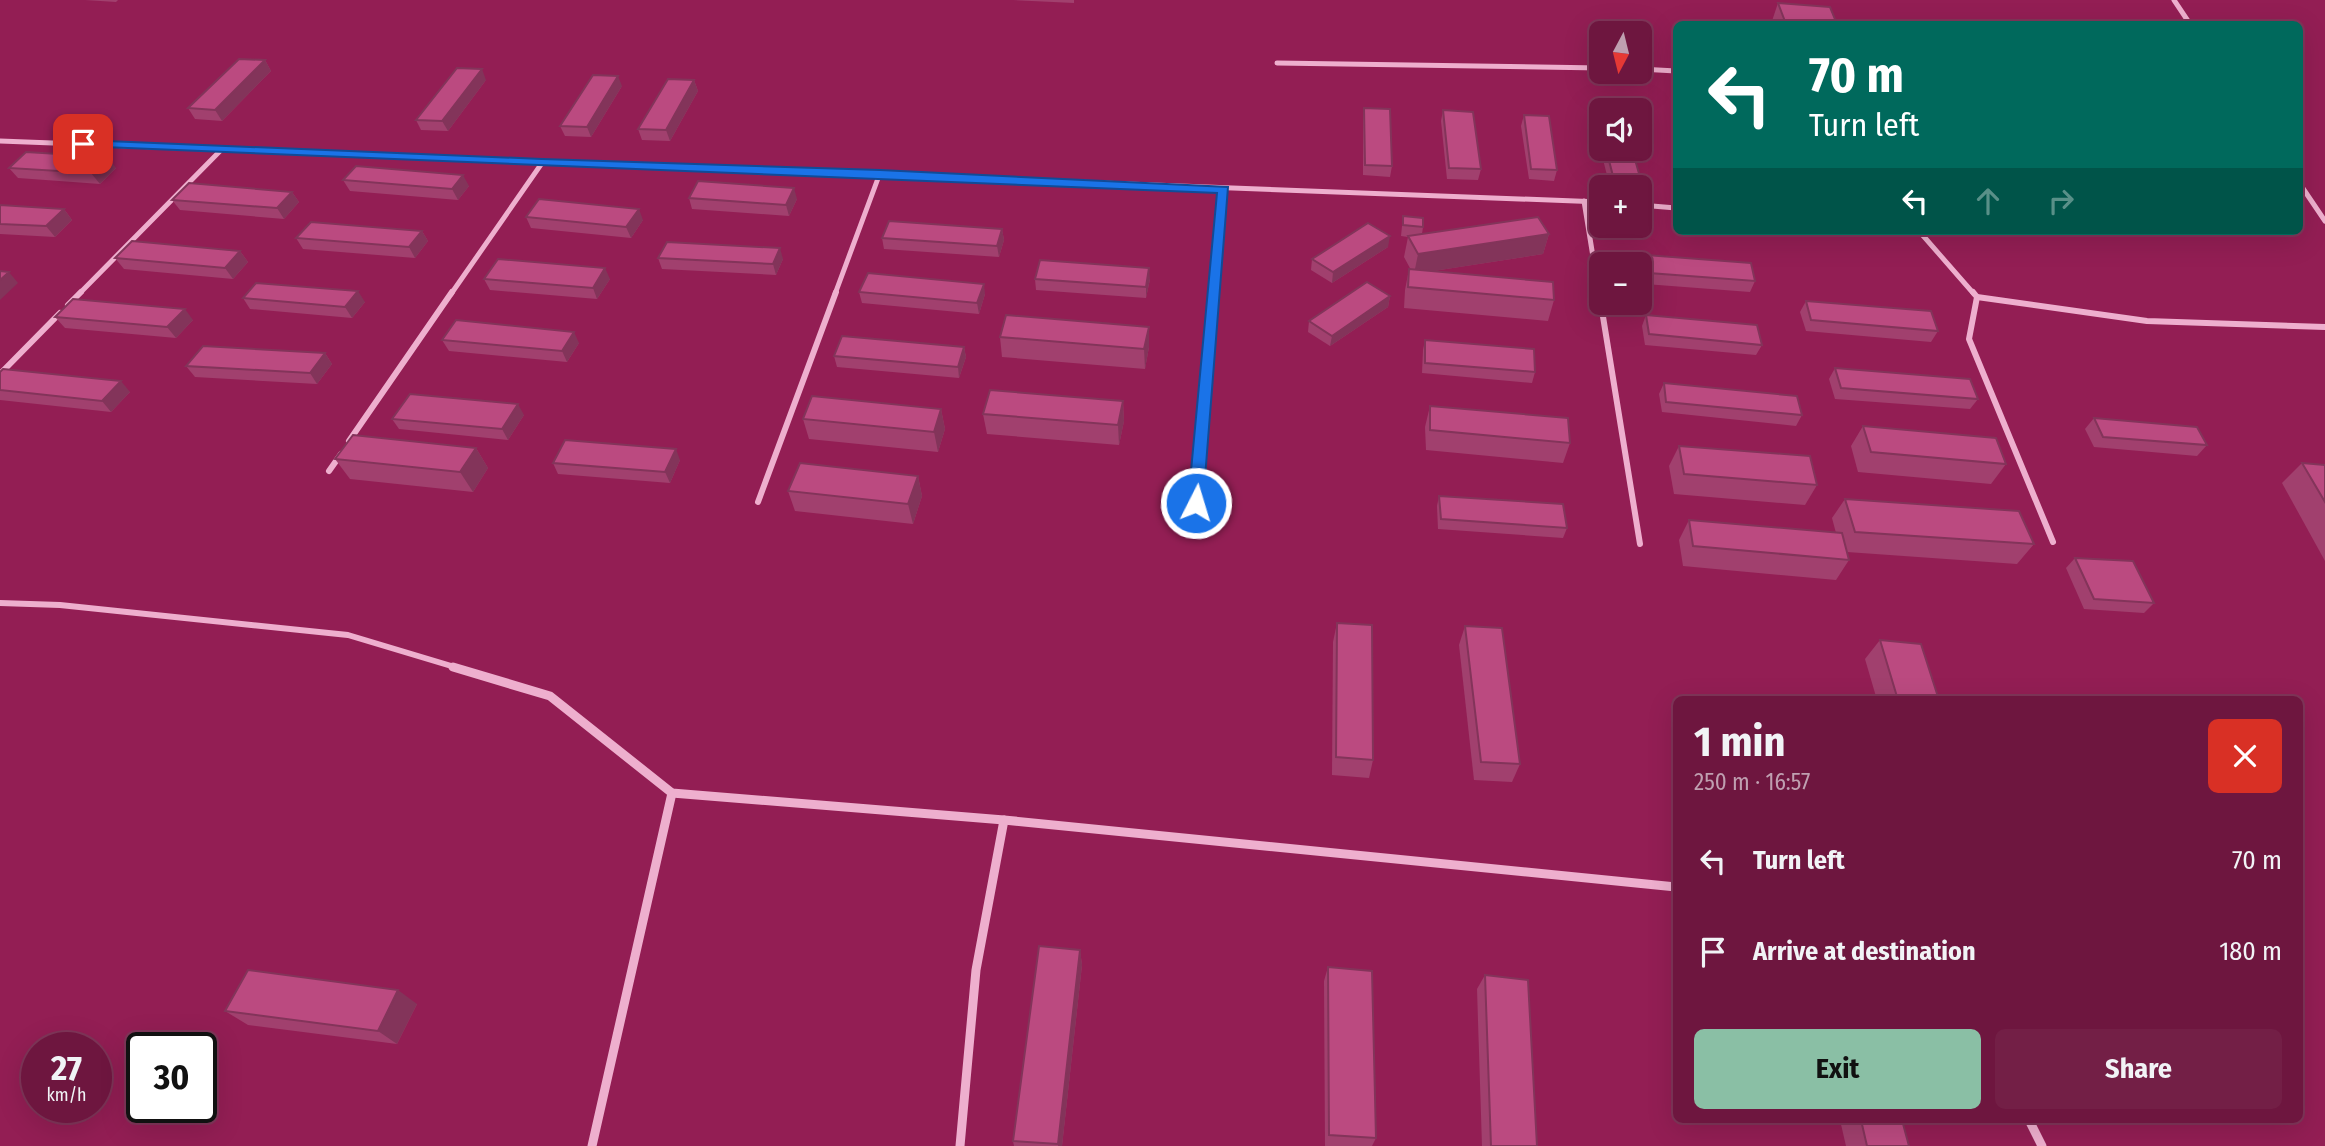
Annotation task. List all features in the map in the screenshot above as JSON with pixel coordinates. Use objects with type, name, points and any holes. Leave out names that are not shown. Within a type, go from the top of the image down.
[{"type":"street","points":[[2174,0],[2188,21]]},
{"type":"street","points":[[1277,63],[1589,68]]},
{"type":"street","points":[[1652,70],[1673,71]]},
{"type":"street","points":[[0,141],[1589,201]]},
{"type":"street","points":[[0,374],[223,148]]},
{"type":"street","points":[[329,471],[542,163]]},
{"type":"street","points":[[758,502],[880,173]]},
{"type":"street","points":[[2303,188],[2325,221]]},
{"type":"street","points":[[1196,503],[1223,189]]},
{"type":"street","points":[[1584,201],[1640,544]]},
{"type":"street","points":[[1652,206],[1673,208]]},
{"type":"street","points":[[1922,235],[1977,298],[2147,321],[2325,327]]},
{"type":"street","points":[[1977,298],[1969,339],[2053,542]]},
{"type":"street","points":[[0,603],[60,605],[348,635],[550,696],[672,793],[1004,820],[1673,887]]},
{"type":"street","points":[[592,1146],[672,793]]},
{"type":"street","points":[[960,1146],[976,970],[1004,820]]},
{"type":"street","points":[[2030,1123],[2042,1146]]},
{"type":"building","points":[[1778,3],[1830,7],[1836,21],[1785,21]]},
{"type":"building","points":[[239,59],[265,60],[215,110],[188,108]]},
{"type":"building","points":[[457,68],[482,69],[442,121],[416,120]]},
{"type":"building","points":[[593,75],[618,76],[587,127],[560,126]]},
{"type":"building","points":[[668,79],[694,80],[666,130],[638,129]]},
{"type":"building","points":[[1364,108],[1390,109],[1392,166],[1365,165]]},
{"type":"building","points":[[1443,110],[1473,112],[1481,169],[1449,168]]},
{"type":"building","points":[[1524,115],[1549,116],[1557,170],[1531,169]]},
{"type":"building","points":[[26,152],[108,157],[91,173],[9,168]]},
{"type":"building","points":[[1609,161],[1635,161],[1639,175],[1613,175]]},
{"type":"building","points":[[356,166],[463,175],[452,189],[343,180]]},
{"type":"building","points":[[698,181],[794,188],[786,205],[689,198]]},
{"type":"building","points":[[189,183],[292,192],[277,208],[172,200]]},
{"type":"building","points":[[539,199],[639,209],[626,227],[526,217]]},
{"type":"building","points":[[0,205],[64,209],[46,226],[0,224]]},
{"type":"building","points":[[1403,216],[1423,218],[1423,227],[1403,225]]},
{"type":"building","points":[[1538,217],[1549,234],[1418,254],[1408,236]]},
{"type":"building","points":[[889,221],[1002,229],[997,246],[882,238]]},
{"type":"building","points":[[311,222],[422,231],[409,247],[296,238]]},
{"type":"building","points":[[1368,223],[1390,236],[1333,272],[1312,259]]},
{"type":"building","points":[[132,241],[240,251],[225,268],[115,258]]},
{"type":"building","points":[[667,242],[780,248],[773,264],[658,258]]},
{"type":"building","points":[[1652,255],[1751,263],[1755,281],[1652,273]]},
{"type":"building","points":[[498,259],[605,268],[593,288],[484,279]]},
{"type":"building","points":[[1040,260],[1149,268],[1146,287],[1035,279]]},
{"type":"building","points":[[1409,269],[1553,282],[1554,300],[1408,287]]},
{"type":"building","points":[[0,271],[9,272],[0,280]]},
{"type":"building","points":[[868,273],[984,284],[977,303],[859,292]]},
{"type":"building","points":[[1367,282],[1390,296],[1332,336],[1309,321]]},
{"type":"building","points":[[256,283],[358,291],[345,307],[243,298]]},
{"type":"building","points":[[73,299],[185,309],[167,327],[55,317]]},
{"type":"building","points":[[1806,301],[1931,311],[1938,331],[1811,320]]},
{"type":"building","points":[[1006,315],[1149,327],[1144,349],[1000,337]]},
{"type":"building","points":[[1646,315],[1757,325],[1762,345],[1649,334]]},
{"type":"building","points":[[456,320],[574,332],[562,351],[442,340]]},
{"type":"building","points":[[842,336],[964,347],[958,367],[834,356]]},
{"type":"building","points":[[1425,340],[1534,349],[1535,372],[1425,363]]},
{"type":"building","points":[[203,346],[325,353],[310,373],[186,366]]},
{"type":"building","points":[[1835,368],[1970,379],[1978,399],[1841,388]]},
{"type":"building","points":[[3,369],[121,381],[102,401],[0,390],[0,372]]},
{"type":"building","points":[[1664,383],[1797,396],[1802,415],[1666,402]]},
{"type":"building","points":[[990,390],[1123,401],[1118,425],[983,414]]},
{"type":"building","points":[[410,394],[518,404],[502,429],[392,419]]},
{"type":"building","points":[[812,396],[941,409],[934,432],[803,419]]},
{"type":"building","points":[[1430,406],[1568,418],[1570,443],[1430,430]]},
{"type":"building","points":[[2094,418],[2197,427],[2207,445],[2103,437]]},
{"type":"building","points":[[1863,426],[1996,438],[2006,464],[1871,452]]},
{"type":"building","points":[[353,435],[476,448],[460,472],[335,459]]},
{"type":"building","points":[[565,440],[676,449],[665,472],[553,463]]},
{"type":"building","points":[[1679,446],[1810,456],[1817,485],[1684,474]]},
{"type":"building","points":[[800,463],[918,476],[908,504],[788,491]]},
{"type":"building","points":[[2302,463],[2325,465],[2325,502]]},
{"type":"building","points":[[1439,496],[1563,504],[1567,528],[1441,519]]},
{"type":"building","points":[[1845,499],[2019,511],[2034,544],[1855,532]]},
{"type":"building","points":[[1689,520],[1842,533],[1849,560],[1693,546]]},
{"type":"building","points":[[2075,558],[2133,561],[2154,603],[2094,599]]},
{"type":"building","points":[[1337,623],[1372,625],[1373,760],[1336,757]]},
{"type":"building","points":[[1465,626],[1502,628],[1520,764],[1481,762]]},
{"type":"building","points":[[1880,640],[1921,644],[1938,696],[1897,696]]},
{"type":"building","points":[[1039,946],[1080,950],[1058,1144],[1013,1141]]},
{"type":"building","points":[[1328,967],[1372,971],[1376,1138],[1329,1135]]},
{"type":"building","points":[[248,970],[398,990],[378,1031],[225,1011]]},
{"type":"building","points":[[1485,975],[1528,980],[1537,1146],[1491,1146]]},
{"type":"building","points":[[1862,1123],[1903,1123],[1909,1146],[1867,1146]]},
{"type":"route","points":[[83,144],[542,163],[880,173],[1223,189],[1196,503]]}]
